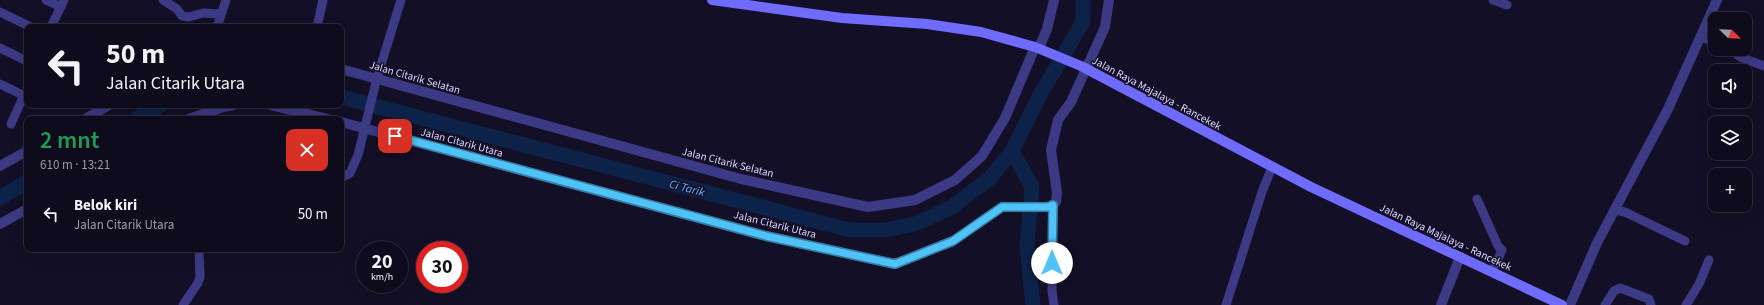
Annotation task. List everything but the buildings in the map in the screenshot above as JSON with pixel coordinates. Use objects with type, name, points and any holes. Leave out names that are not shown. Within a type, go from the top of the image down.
[{"type":"main road","name":"Jalan Raya Majalaya - Rancekek","points":[[712,0],[842,18],[934,25],[981,32],[1037,48],[1084,68],[1272,167],[1460,258],[1562,305]]},
{"type":"street","points":[[46,0],[63,4],[53,24]]},
{"type":"street","points":[[163,0],[178,9],[182,16],[187,17],[203,13],[220,14]]},
{"type":"street","points":[[217,24],[226,0]]},
{"type":"street","points":[[318,24],[323,0]]},
{"type":"street","points":[[344,177],[350,174],[354,167],[401,0]]},
{"type":"street","name":"Jalan Citarik Selatan","points":[[344,70],[377,81],[740,178],[868,207],[916,200],[955,180],[982,156],[1005,118],[1047,29],[1054,0]]},
{"type":"street","points":[[1054,305],[1052,291],[1051,206],[1056,202],[1057,193],[1050,150],[1058,120],[1070,102],[1084,68],[1105,28],[1109,0]]},
{"type":"street","points":[[1493,0],[1507,5]]},
{"type":"street","points":[[1570,305],[1587,263],[1668,109],[1716,0]]},
{"type":"street","points":[[0,12],[25,24]]},
{"type":"street","points":[[1700,37],[1708,40]]},
{"type":"street","points":[[0,48],[24,60]]},
{"type":"street","points":[[1739,56],[1764,66]]},
{"type":"street","points":[[0,84],[24,95]]},
{"type":"street","points":[[11,124],[24,100]]},
{"type":"street","points":[[90,116],[104,108]]},
{"type":"street","points":[[198,116],[220,108]]},
{"type":"street","points":[[282,108],[316,116]]},
{"type":"street","name":"Jalan Citarik Utara","points":[[344,123],[365,127],[766,236],[895,264],[953,241],[1002,207],[1051,206]]},
{"type":"street","points":[[0,166],[24,153]]},
{"type":"street","points":[[1226,305],[1262,192],[1272,167]]},
{"type":"street","points":[[1477,199],[1498,246],[1502,250],[1492,272]]},
{"type":"street","points":[[1614,210],[1625,212],[1685,241]]},
{"type":"street","points":[[0,224],[24,211]]},
{"type":"street","points":[[183,305],[198,283],[200,277],[199,252]]},
{"type":"street","points":[[1441,305],[1460,258]]},
{"type":"street","points":[[1686,305],[1699,284],[1709,260]]},
{"type":"street","points":[[1605,305],[1614,291],[1620,288],[1650,299],[1651,305]]},
{"type":"waterway","name":"Ci Tarik","points":[[344,98],[850,230],[886,230],[915,224],[952,207],[990,178],[1012,151],[1041,93],[1083,22],[1083,0]]},
{"type":"waterway","name":"Ci Tarik","points":[[141,116],[156,108]]},
{"type":"waterway","points":[[1012,151],[1032,187],[1027,245],[1033,305]]},
{"type":"waterway","name":"Ci Tarik","points":[[0,198],[24,184]]},
{"type":"route","points":[[395,136],[766,236],[895,264],[953,241],[1002,207],[1048,207],[1053,205],[1052,263]]}]
